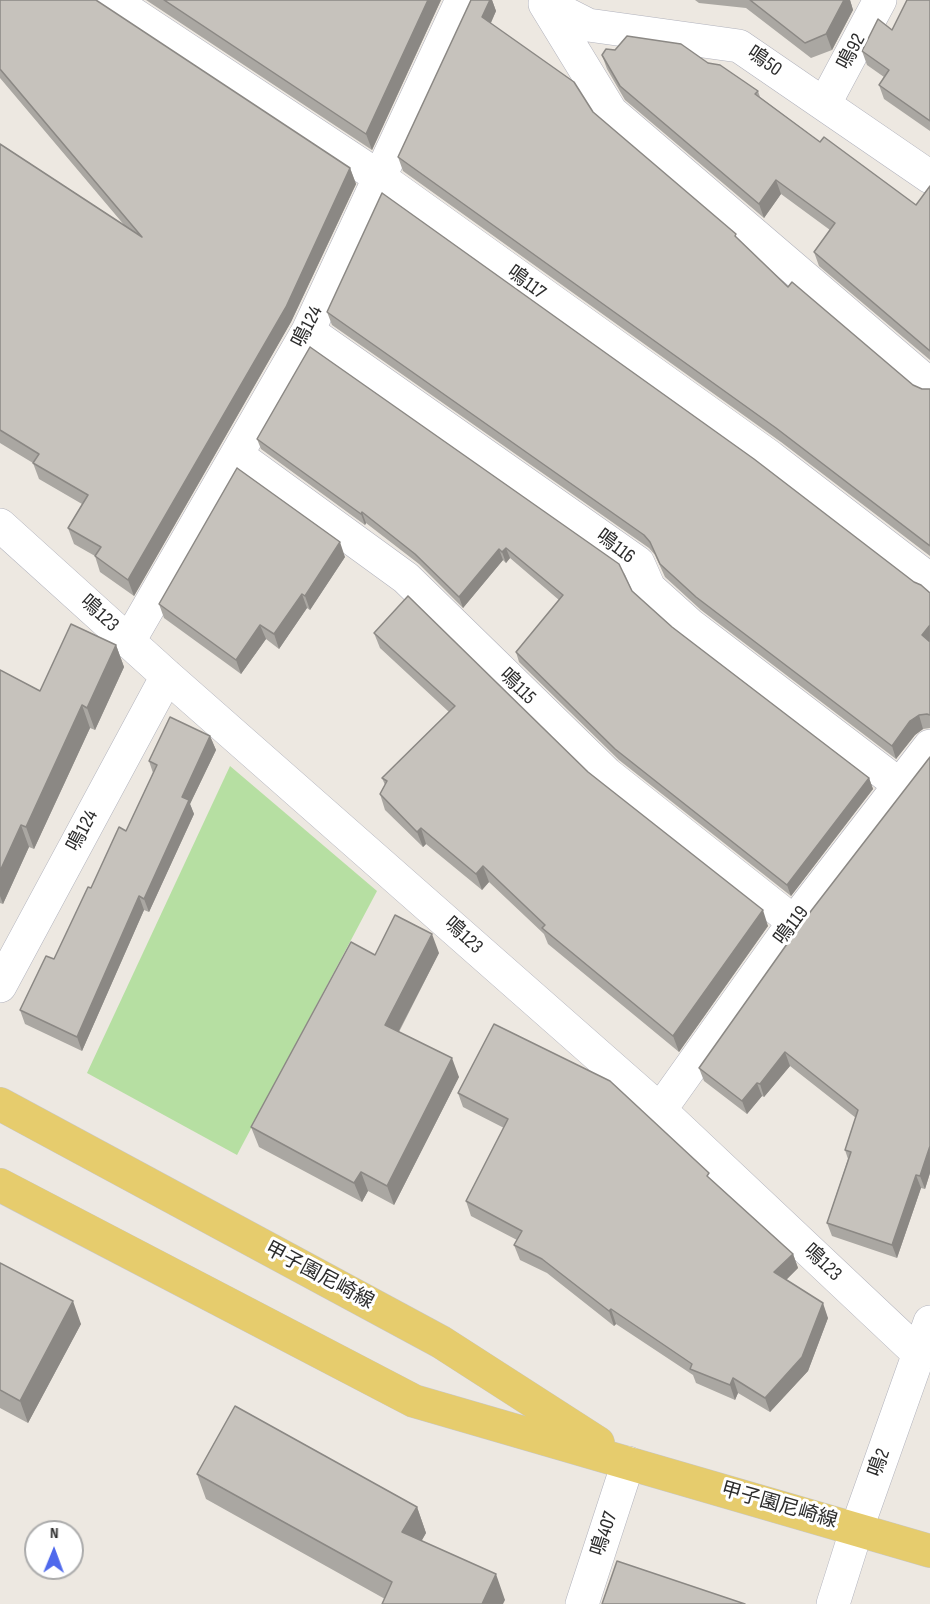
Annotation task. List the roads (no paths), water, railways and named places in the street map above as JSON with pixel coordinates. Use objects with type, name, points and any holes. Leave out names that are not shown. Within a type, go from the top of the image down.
[{"type":"main road","name":"甲子園尼崎線","points":[[0,1104],[441,1342],[628,1463]]},
{"type":"main road","name":"甲子園尼崎線","points":[[0,1185],[414,1401],[930,1551]]},
{"type":"street","name":"鳴117","points":[[112,0],[379,177],[770,457],[930,580]]},
{"type":"street","name":"鳴124","points":[[129,641],[308,331],[462,0]]},
{"type":"street","name":"鳴92","points":[[825,103],[880,0]]},
{"type":"street","name":"鳴50","points":[[542,2],[588,25],[739,46],[930,177]]},
{"type":"street","points":[[542,2],[611,112],[930,385]]},
{"type":"street","name":"鳴116","points":[[308,331],[638,563],[649,588],[689,624],[901,786]]},
{"type":"street","name":"鳴115","points":[[237,455],[406,578],[607,774],[794,922]]},
{"type":"street","name":"鳴123","points":[[0,525],[167,676],[660,1110],[920,1355]]},
{"type":"street","name":"鳴124","points":[[0,986],[167,676]]},
{"type":"street","name":"鳴119","points":[[660,1110],[794,922],[930,746]]},
{"type":"street","name":"鳴2","points":[[833,1604],[857,1528],[930,1322]]},
{"type":"street","name":"鳴407","points":[[582,1604],[628,1463]]}]
